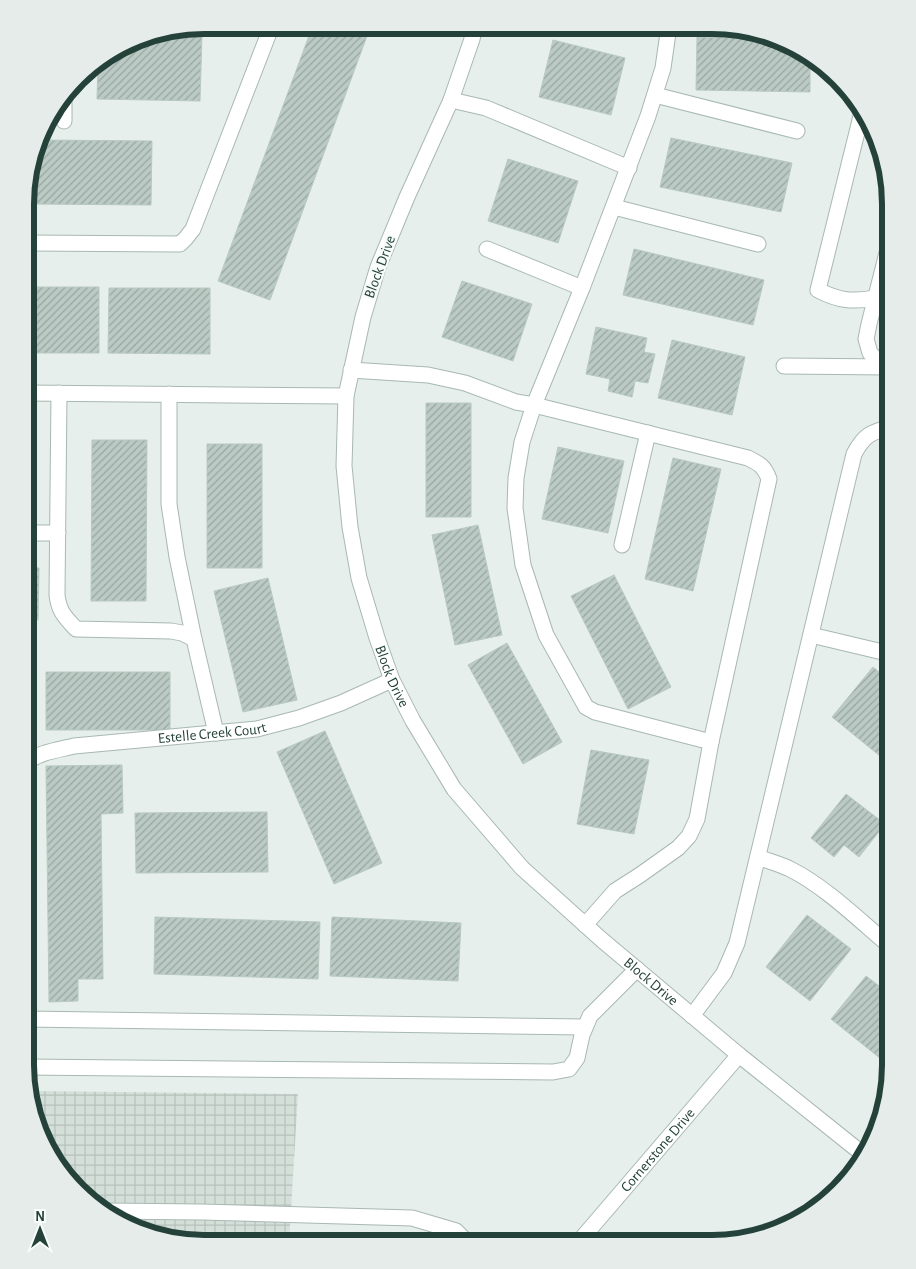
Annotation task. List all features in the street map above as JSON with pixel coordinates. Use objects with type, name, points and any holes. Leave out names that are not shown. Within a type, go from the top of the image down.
[{"type":"street","points":[[34,243],[180,244],[193,229],[269,34]]},
{"type":"street","name":"Block Drive","points":[[474,34],[450,100],[378,267],[363,318],[346,396],[344,466],[350,527],[360,578],[377,638],[392,680],[413,721],[454,789],[522,868],[585,925],[739,1056],[859,1151]]},
{"type":"street","points":[[668,34],[664,68],[629,168],[534,405],[522,442],[516,478],[515,508],[523,565],[546,635],[586,707],[595,712],[711,742]]},
{"type":"street","points":[[655,95],[797,131]]},
{"type":"street","points":[[450,100],[486,108],[629,168]]},
{"type":"street","points":[[64,106],[64,121]]},
{"type":"street","points":[[860,119],[818,290],[840,300],[856,301],[875,298]]},
{"type":"street","points":[[614,207],[758,244]]},
{"type":"street","points":[[486,249],[582,288]]},
{"type":"street","points":[[882,271],[866,339],[870,353],[882,363]]},
{"type":"street","points":[[784,366],[882,367]]},
{"type":"street","points":[[351,370],[428,375],[465,383],[516,402],[748,458],[760,464],[766,470],[769,480],[711,742],[697,819],[689,836],[678,848],[615,891],[585,925]]},
{"type":"street","points":[[34,393],[346,396]]},
{"type":"street","points":[[59,394],[58,603],[62,614],[76,629],[171,632],[182,633],[194,639]]},
{"type":"street","points":[[169,394],[169,504],[177,557],[216,733]]},
{"type":"street","points":[[692,1016],[724,973],[737,943],[854,454],[861,442],[870,434],[882,430]]},
{"type":"street","points":[[622,545],[648,433]]},
{"type":"street","points":[[34,533],[58,533]]},
{"type":"street","points":[[811,635],[882,652]]},
{"type":"street","name":"Estelle Creek Court","points":[[34,757],[74,746],[257,729],[299,718],[341,703],[392,680]]},
{"type":"street","points":[[758,856],[790,869],[809,880],[882,939]]},
{"type":"street","points":[[34,1067],[553,1072],[568,1069],[577,1058],[582,1035],[590,1016],[637,969]]},
{"type":"street","points":[[34,1019],[586,1027]]},
{"type":"street","name":"Cornerstone Drive","points":[[585,1235],[739,1056]]},
{"type":"street","points":[[118,1212],[202,1212],[412,1218],[456,1231],[460,1235]]},
{"type":"shaded area","points":[[36,1091],[298,1094],[289,1235],[203,1235],[181,1234],[139,1222],[119,1213],[83,1186],[62,1160],[51,1141],[43,1120]]},
{"type":"building","points":[[202,34],[200,101],[97,99],[98,71],[109,62],[128,51],[160,40],[170,37]]},
{"type":"building","points":[[310,34],[368,34],[270,300],[218,281]]},
{"type":"building","points":[[697,37],[746,38],[756,40],[797,56],[810,65],[810,92],[696,90]]},
{"type":"building","points":[[553,40],[625,58],[611,115],[539,97]]},
{"type":"building","points":[[671,138],[792,163],[781,212],[660,187]]},
{"type":"building","points":[[47,140],[152,141],[151,205],[35,204],[35,181]]},
{"type":"building","points":[[508,159],[578,181],[558,243],[488,221]]},
{"type":"building","points":[[634,249],[764,280],[753,325],[623,295]]},
{"type":"building","points":[[462,281],[532,304],[513,361],[442,337]]},
{"type":"building","points":[[34,287],[99,287],[99,353],[34,353]]},
{"type":"building","points":[[109,288],[210,288],[210,354],[108,353]]},
{"type":"building","points":[[596,327],[647,338],[644,352],[655,354],[648,383],[635,381],[632,397],[608,391],[610,379],[586,374]]},
{"type":"building","points":[[672,340],[745,357],[732,415],[658,398]]},
{"type":"building","points":[[426,403],[471,403],[471,517],[426,517]]},
{"type":"building","points":[[92,440],[147,440],[146,601],[91,601]]},
{"type":"building","points":[[207,444],[262,444],[262,568],[207,568]]},
{"type":"building","points":[[558,447],[624,461],[608,533],[542,519]]},
{"type":"building","points":[[673,458],[721,469],[693,591],[645,579]]},
{"type":"building","points":[[478,525],[502,635],[455,645],[432,535]]},
{"type":"building","points":[[34,568],[39,568],[38,620],[34,620]]},
{"type":"building","points":[[614,575],[671,687],[628,709],[571,596]]},
{"type":"building","points":[[268,578],[297,700],[243,712],[214,591]]},
{"type":"building","points":[[507,643],[562,742],[523,764],[468,665]]},
{"type":"building","points":[[873,667],[882,674],[882,758],[832,717]]},
{"type":"building","points":[[46,672],[170,672],[170,730],[46,730]]},
{"type":"building","points":[[325,731],[382,863],[334,884],[277,752]]},
{"type":"building","points":[[591,750],[649,760],[634,834],[577,824]]},
{"type":"building","points":[[122,765],[123,813],[101,814],[103,979],[78,979],[78,1001],[49,1002],[46,766]]},
{"type":"building","points":[[846,794],[882,822],[882,828],[859,857],[844,845],[834,857],[811,838]]},
{"type":"building","points":[[267,812],[268,872],[136,873],[135,813]]},
{"type":"building","points":[[807,915],[851,949],[810,1001],[766,967]]},
{"type":"building","points":[[155,917],[320,922],[318,979],[154,974]]},
{"type":"building","points":[[332,917],[461,923],[458,981],[330,976]]},
{"type":"building","points":[[866,976],[882,988],[882,1060],[831,1019]]}]
